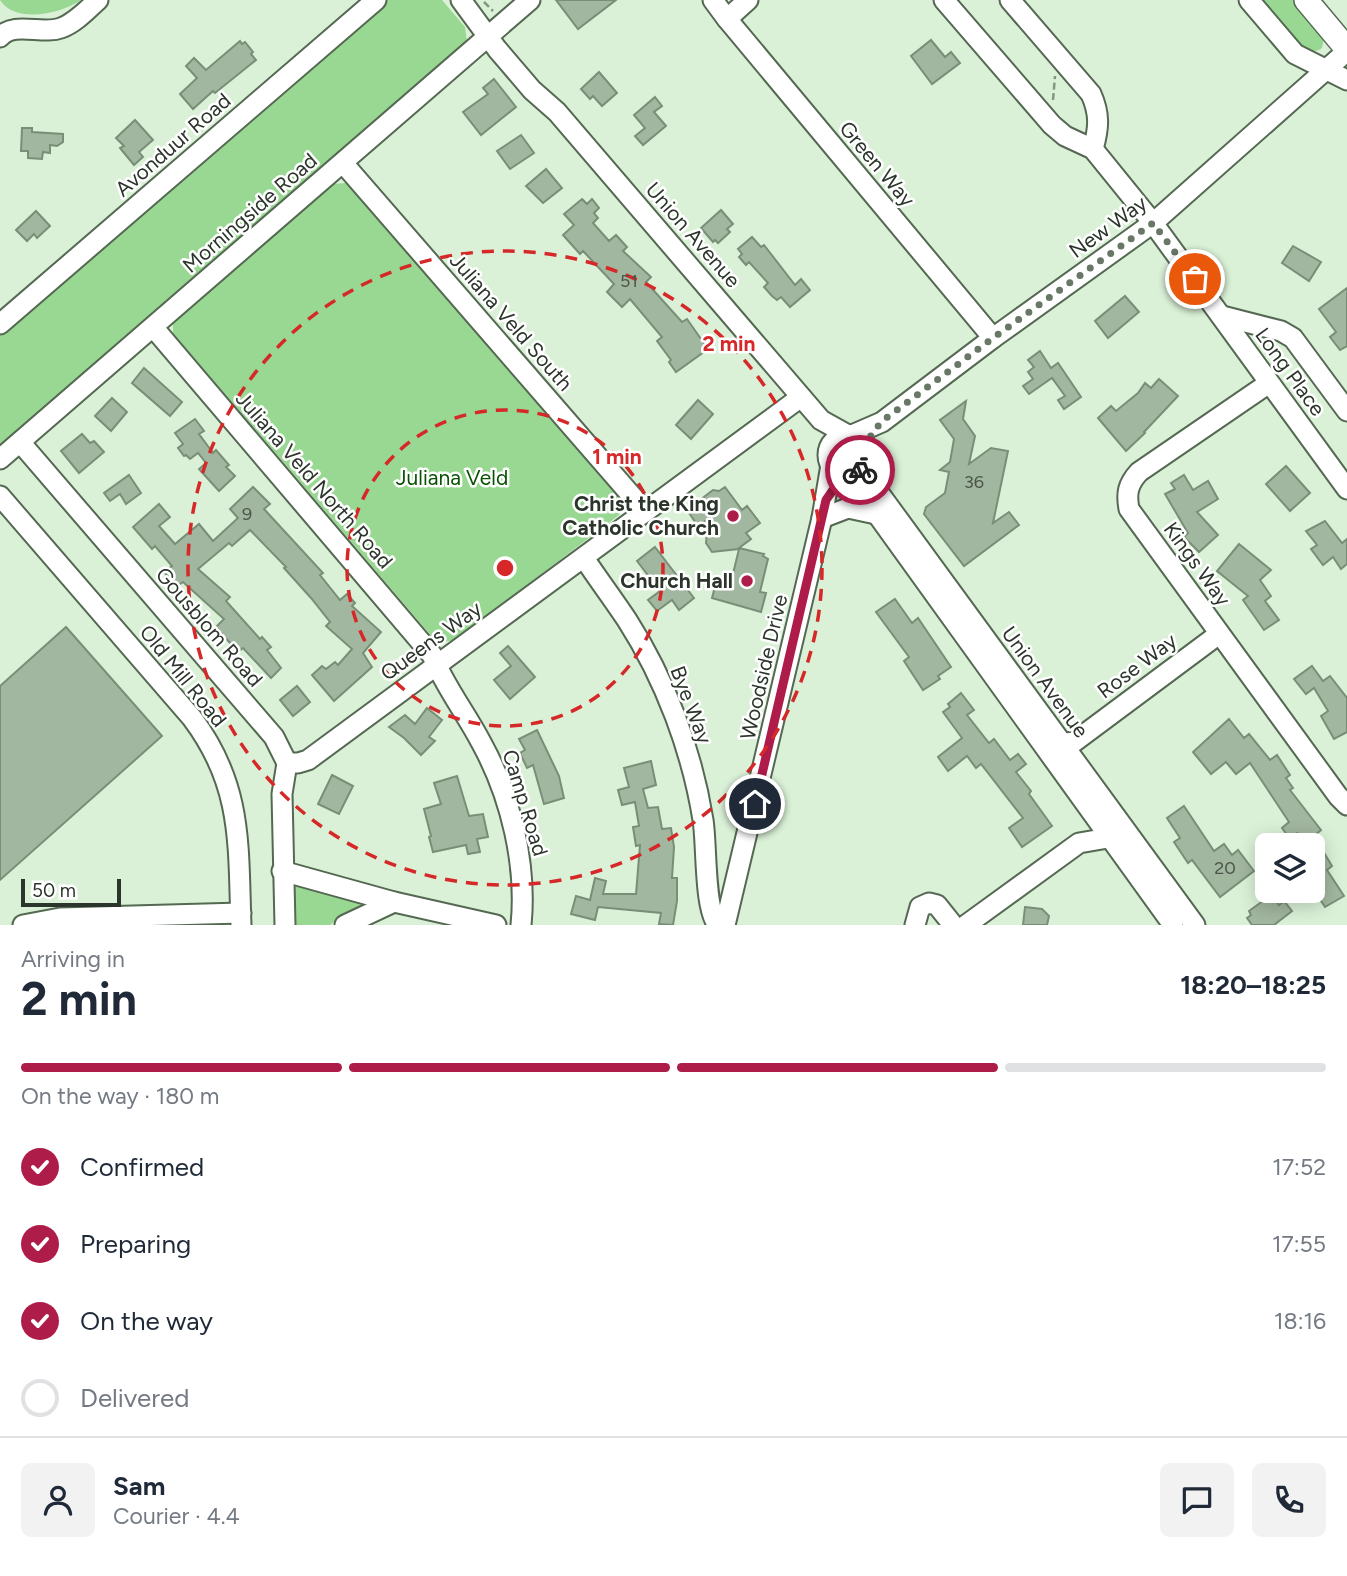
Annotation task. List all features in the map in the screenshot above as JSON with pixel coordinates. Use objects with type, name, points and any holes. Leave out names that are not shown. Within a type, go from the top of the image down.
[{"type":"main road","points":[[1306,0],[1347,50]]},
{"type":"street","points":[[0,37],[4,32],[13,29],[61,28],[97,0]]},
{"type":"street","name":"Avonduur Road","points":[[0,324],[376,0]]},
{"type":"street","name":"Morningside Road","points":[[0,459],[343,163],[492,25],[530,0]]},
{"type":"street","name":"Green Way","points":[[713,0],[993,338]]},
{"type":"street","points":[[727,19],[748,0]]},
{"type":"street","points":[[944,0],[1052,125],[1065,136],[1093,149],[1099,127],[1097,109],[1091,94],[1010,0]]},
{"type":"street","points":[[1249,0],[1295,54],[1347,80]]},
{"type":"street","name":"Union Avenue","points":[[472,5],[492,25],[532,90],[557,112],[821,420],[857,445],[883,511]]},
{"type":"street","name":"New Way","points":[[857,445],[881,422],[993,338],[1153,223],[1347,50]]},
{"type":"street","name":"Long Place","points":[[1093,149],[1153,223],[1347,489]]},
{"type":"street","name":"Juliana Veld South","points":[[343,163],[645,511]]},
{"type":"street","name":"Long Place","points":[[1222,316],[1281,331],[1293,338],[1347,411]]},
{"type":"street","name":"Juliana Veld North Road","points":[[153,327],[425,645],[436,665]]},
{"type":"street","name":"Kings Way","points":[[1269,383],[1139,472],[1130,482],[1126,495],[1129,509],[1347,805]]},
{"type":"street","name":"Queens Way","points":[[286,763],[308,760],[801,397]]},
{"type":"street","name":"Union Avenue","points":[[821,420],[838,465],[883,511],[1097,805],[1173,925]]},
{"type":"street","points":[[838,437],[857,445],[859,471],[838,465],[838,437]]},
{"type":"street","name":"Gousblom Road","points":[[20,442],[274,737],[286,763]]},
{"type":"street","name":"Woodside Drive","points":[[725,925],[743,859],[824,509],[838,465]]},
{"type":"street","name":"Old Mill Road","points":[[0,496],[192,718],[210,743],[223,769],[233,802],[241,919]]},
{"type":"street","points":[[824,509],[883,511]]},
{"type":"street","name":"Bye Way","points":[[584,558],[628,621],[668,699],[697,790],[707,855],[710,912],[718,925]]},
{"type":"street","name":"Rose Way","points":[[1053,745],[1074,742],[1219,634]]},
{"type":"street","name":"Camp Road","points":[[436,665],[441,679],[484,746],[506,805],[522,869],[521,925]]},
{"type":"street","points":[[285,925],[282,794],[286,763]]},
{"type":"street","points":[[1079,843],[1097,805]]},
{"type":"street","points":[[966,925],[1079,843],[1116,833]]},
{"type":"street","name":"Union Avenue","points":[[1116,833],[1195,925]]},
{"type":"street","points":[[282,872],[394,902],[496,925]]},
{"type":"street","points":[[345,925],[394,902]]},
{"type":"street","points":[[915,925],[920,907],[929,903],[943,910],[953,925]]},
{"type":"street","points":[[23,925],[60,918],[241,919]]},
{"type":"path","points":[[472,5],[492,25]]},
{"type":"path","points":[[1052,125],[1057,55]]},
{"type":"green space","points":[[0,0],[81,0],[51,12],[27,14],[16,12]]},
{"type":"green space","points":[[386,0],[442,0],[465,27],[467,42],[0,451],[0,334]]},
{"type":"green space","points":[[1258,0],[1295,0],[1324,38],[1322,48],[1305,50],[1296,44]]},
{"type":"green space","name":"Juliana Veld","points":[[345,183],[356,189],[622,491],[619,515],[455,640],[443,642],[433,638],[173,333],[173,323],[180,313],[322,190],[333,184]]},
{"type":"green space","points":[[299,884],[362,902],[362,906],[330,925],[289,925],[293,886]]},
{"type":"building","points":[[556,0],[616,0],[578,29]]},
{"type":"building","points":[[931,40],[945,57],[951,52],[960,63],[932,84],[911,56]]},
{"type":"building","points":[[240,41],[242,44],[245,42],[256,60],[193,109],[180,94],[197,78],[186,66],[194,58],[206,70]]},
{"type":"building","points":[[599,72],[617,93],[602,106],[593,96],[590,99],[581,89]]},
{"type":"building","points":[[494,79],[516,107],[481,135],[463,112],[488,94],[483,88]]},
{"type":"building","points":[[655,97],[662,106],[654,112],[666,126],[643,145],[635,136],[645,128],[634,115]]},
{"type":"building","points":[[135,120],[153,140],[139,152],[143,157],[134,165],[120,148],[124,146],[116,138]]},
{"type":"building","points":[[22,128],[32,128],[32,132],[63,134],[63,142],[57,146],[50,145],[50,153],[43,152],[42,159],[28,158],[28,151],[21,151]]},
{"type":"building","points":[[521,135],[534,153],[510,169],[497,151]]},
{"type":"building","points":[[546,169],[562,188],[543,203],[526,186]]},
{"type":"building","points":[[582,199],[587,204],[592,199],[599,208],[594,213],[598,218],[593,223],[609,241],[616,235],[627,247],[623,251],[651,277],[646,282],[682,322],[687,319],[708,349],[676,372],[657,341],[662,337],[630,299],[622,307],[607,292],[614,284],[583,251],[580,254],[563,235],[574,225],[564,214]]},
{"type":"building","points":[[721,210],[733,224],[727,229],[730,232],[718,243],[715,240],[713,242],[701,228]]},
{"type":"building","points":[[36,211],[50,226],[37,238],[34,234],[27,241],[16,230]]},
{"type":"building","points":[[752,237],[761,247],[764,245],[795,285],[801,279],[810,290],[790,307],[781,297],[777,300],[772,296],[764,287],[768,283],[749,262],[746,265],[739,257],[742,254],[738,249]]},
{"type":"building","points":[[1293,246],[1321,262],[1309,281],[1282,263]]},
{"type":"building","points":[[1347,288],[1347,346],[1340,350],[1330,337],[1336,332],[1319,309]]},
{"type":"building","points":[[1125,296],[1139,312],[1108,338],[1095,321]]},
{"type":"building","points":[[1040,351],[1051,368],[1058,363],[1081,397],[1064,409],[1058,400],[1065,396],[1052,378],[1029,394],[1023,386],[1033,379],[1028,372],[1034,367],[1028,360]]},
{"type":"building","points":[[144,368],[182,402],[170,416],[132,383]]},
{"type":"building","points":[[1159,379],[1178,396],[1126,451],[1098,418],[1111,406],[1116,411],[1138,393],[1145,383],[1151,388]]},
{"type":"building","points":[[112,398],[127,412],[111,431],[95,416]]},
{"type":"building","points":[[698,400],[713,414],[691,439],[676,425]]},
{"type":"building","points":[[966,401],[963,419],[975,436],[969,464],[991,448],[1008,451],[993,523],[1009,512],[1019,525],[964,566],[924,514],[926,507],[945,493],[949,472],[940,470],[950,462],[954,439],[940,420]]},
{"type":"building","points":[[195,419],[204,431],[199,434],[213,453],[216,450],[229,465],[226,467],[235,476],[219,491],[199,469],[206,463],[198,453],[190,459],[178,448],[183,444],[175,433]]},
{"type":"building","points":[[82,434],[90,443],[94,441],[104,452],[79,473],[61,451]]},
{"type":"building","points":[[1286,466],[1310,493],[1290,511],[1266,484]]},
{"type":"building","points":[[129,475],[141,493],[126,504],[120,494],[110,501],[104,493]]},
{"type":"building","points":[[1184,475],[1193,490],[1208,481],[1218,499],[1197,512],[1218,535],[1199,552],[1184,537],[1188,533],[1165,494],[1175,489],[1171,483]]},
{"type":"building","points":[[253,487],[270,504],[264,509],[323,573],[320,575],[340,600],[347,594],[355,603],[352,606],[381,632],[363,653],[372,667],[334,701],[312,675],[322,666],[326,669],[335,662],[338,665],[352,649],[326,626],[330,622],[311,598],[250,530],[232,546],[229,543],[198,569],[230,597],[226,601],[260,639],[262,637],[271,647],[267,650],[281,668],[271,678],[243,648],[238,652],[216,627],[224,619],[183,582],[176,587],[164,572],[172,566],[155,546],[152,549],[133,527],[159,504],[170,517],[159,526],[175,544],[199,524],[213,541],[238,518],[230,509]]},
{"type":"building","points":[[725,487],[742,510],[747,506],[760,523],[746,533],[751,539],[739,548],[764,554],[768,559],[760,592],[766,593],[761,612],[712,598],[717,579],[731,582],[739,549],[712,552],[706,543],[708,519],[698,526],[687,510],[713,490],[719,491]]},
{"type":"building","points":[[1325,521],[1342,543],[1347,539],[1347,564],[1341,569],[1333,557],[1323,565],[1311,549],[1317,545],[1306,531]]},
{"type":"building","points":[[1239,544],[1271,570],[1260,580],[1271,596],[1265,601],[1279,620],[1264,630],[1243,600],[1248,596],[1217,571]]},
{"type":"building","points":[[655,547],[694,598],[679,610],[672,600],[657,611],[648,600],[660,591],[637,561]]},
{"type":"building","points":[[895,599],[912,623],[918,618],[951,667],[938,676],[940,679],[923,690],[904,661],[909,657],[876,612]]},
{"type":"building","points":[[66,627],[162,736],[0,880],[0,686]]},
{"type":"building","points":[[508,646],[535,677],[510,699],[494,680],[511,666],[500,653]]},
{"type":"building","points":[[1312,666],[1323,681],[1330,676],[1347,698],[1347,732],[1334,739],[1321,716],[1328,711],[1314,688],[1306,694],[1294,679]]},
{"type":"building","points":[[297,686],[310,702],[293,716],[280,700]]},
{"type":"building","points":[[961,693],[974,710],[967,715],[989,743],[994,739],[1010,760],[1018,754],[1026,764],[1016,772],[1052,826],[1022,847],[1009,828],[1023,818],[981,764],[976,768],[967,756],[948,771],[938,757],[962,738],[943,712]]},
{"type":"building","points":[[427,708],[442,720],[429,737],[435,741],[421,755],[389,727],[405,715],[415,724]]},
{"type":"building","points":[[1229,719],[1244,738],[1249,734],[1270,760],[1277,755],[1290,775],[1286,778],[1293,788],[1290,790],[1321,830],[1318,833],[1286,833],[1282,828],[1289,822],[1250,763],[1236,774],[1226,762],[1211,774],[1193,752]]},
{"type":"building","points":[[537,730],[559,776],[564,798],[544,804],[533,765],[527,768],[520,753],[525,750],[519,739]]},
{"type":"building","points":[[651,761],[656,785],[643,789],[648,808],[658,807],[662,829],[671,828],[674,847],[672,878],[677,878],[673,925],[659,924],[661,913],[598,907],[595,920],[571,914],[576,896],[590,900],[595,878],[606,881],[603,894],[636,894],[640,845],[636,846],[633,827],[639,826],[635,802],[622,805],[618,790],[629,787],[624,768]]},
{"type":"building","points":[[332,775],[353,786],[339,814],[318,804]]},
{"type":"building","points":[[457,776],[469,816],[483,814],[488,837],[477,839],[480,852],[468,854],[466,845],[433,852],[424,809],[441,804],[434,783]]},
{"type":"building","points":[[1184,806],[1214,851],[1224,844],[1232,855],[1238,850],[1254,871],[1220,897],[1192,860],[1188,863],[1174,842],[1180,838],[1167,818]]},
{"type":"building","points":[[1325,854],[1332,866],[1327,870],[1344,896],[1325,907],[1322,903],[1325,903]]},
{"type":"building","points":[[1260,903],[1286,903],[1292,911],[1274,925],[1252,925],[1247,918],[1251,915],[1249,911]]},
{"type":"building","points":[[1025,907],[1042,909],[1049,916],[1047,925],[1023,925]]},
{"type":"way so far","points":[[860,470],[867,458],[865,444],[881,422],[1153,223],[1195,279]]},
{"type":"place","name":"Christ the King Catholic Church","points":[[733,516]]},
{"type":"place","name":"Church Hall","points":[[747,581]]},
{"type":"route","points":[[755,804],[826,500],[844,474],[860,470]]}]
